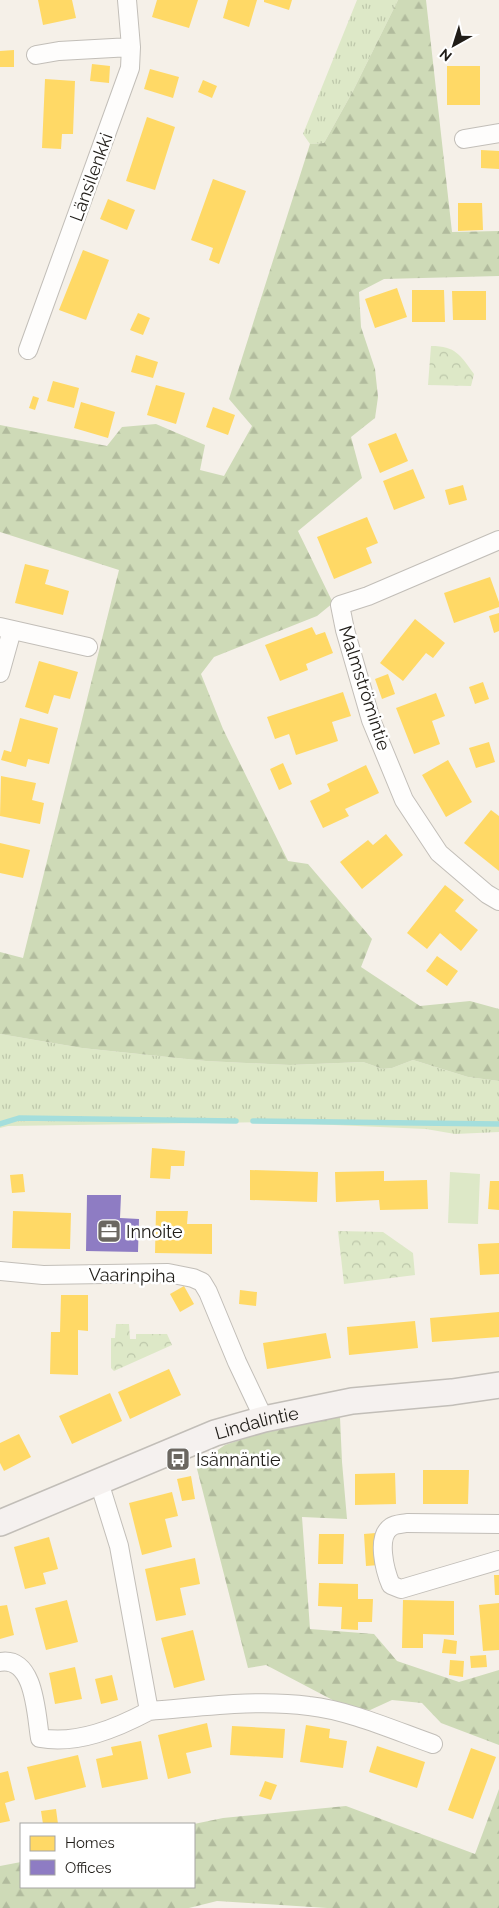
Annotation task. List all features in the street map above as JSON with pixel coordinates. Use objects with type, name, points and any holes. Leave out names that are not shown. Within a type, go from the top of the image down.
[{"type":"street","name":"Länsilenkki","points":[[28,350],[130,68],[131,47],[126,0]]},
{"type":"street","points":[[36,55],[59,51],[131,47]]},
{"type":"street","points":[[464,139],[499,133]]},
{"type":"street","name":"Malmströmintie","points":[[499,540],[368,596],[340,605],[345,630],[371,720],[404,800],[439,853],[487,894],[499,901]]},
{"type":"street","points":[[0,673],[6,629],[88,647]]},
{"type":"street","name":"Vaarinpiha","points":[[0,1271],[43,1274],[168,1273],[193,1278],[202,1282],[264,1419]]},
{"type":"street","name":"Lindalintie","points":[[0,1523],[215,1433],[264,1419],[352,1402],[499,1385]]},
{"type":"street","points":[[99,1482],[119,1546],[149,1711]]},
{"type":"street","points":[[499,1524],[407,1523],[392,1526],[385,1533],[383,1557],[391,1585],[400,1588],[499,1560]]},
{"type":"street","points":[[0,1662],[8,1660],[23,1668],[30,1684],[40,1738],[54,1741],[80,1737],[120,1726],[149,1711],[261,1702],[310,1706],[342,1713],[434,1744]]},
{"type":"green space","points":[[357,0],[398,0],[353,91],[324,143],[310,144],[303,134]]},
{"type":"green space","points":[[398,0],[426,0],[452,232],[499,231],[499,276],[384,279],[359,292],[361,327],[375,369],[378,397],[375,418],[351,437],[362,478],[298,531],[333,603],[317,616],[214,657],[201,674],[223,729],[288,861],[308,864],[372,939],[361,967],[420,1006],[470,1001],[499,1009],[499,1081],[468,1077],[413,1060],[392,1068],[383,1069],[363,1062],[290,1065],[206,1061],[82,1048],[0,1034],[0,952],[23,958],[119,570],[0,532],[0,425],[107,446],[122,427],[156,424],[205,445],[200,470],[224,476],[252,426],[229,399],[310,144],[324,143],[353,91]]},
{"type":"green space","points":[[431,346],[452,350],[461,357],[474,374],[471,386],[428,385]]},
{"type":"green space","points":[[0,1034],[82,1048],[206,1061],[290,1065],[363,1062],[383,1069],[392,1068],[413,1060],[468,1077],[499,1081],[499,1132],[455,1134],[426,1129],[265,1122],[8,1126],[0,1128]]},
{"type":"green space","points":[[450,1172],[480,1174],[478,1224],[448,1223]]},
{"type":"green space","points":[[338,1231],[383,1232],[413,1253],[415,1275],[344,1284]]},
{"type":"green space","points":[[116,1324],[129,1324],[130,1339],[136,1339],[136,1334],[167,1334],[172,1345],[114,1371],[111,1368],[111,1338],[115,1338]]},
{"type":"green space","points":[[340,1417],[347,1519],[302,1517],[310,1629],[374,1634],[397,1661],[459,1682],[499,1670],[499,1745],[441,1723],[422,1703],[392,1700],[368,1711],[344,1706],[266,1665],[248,1668],[196,1465],[225,1445],[278,1427]]},
{"type":"green space","points":[[499,1789],[499,1908],[327,1908],[217,1901],[189,1908],[0,1908],[0,1866],[20,1862],[20,1888],[195,1888],[195,1824],[223,1818],[346,1806],[475,1854]]},
{"type":"building: Homes","points":[[38,0],[72,0],[76,18],[43,25]]},
{"type":"building: Homes","points":[[157,0],[198,0],[189,28],[152,17]]},
{"type":"building: Homes","points":[[228,0],[257,0],[249,27],[223,18]]},
{"type":"building: Homes","points":[[264,0],[292,0],[289,10],[264,2]]},
{"type":"building: Homes","points":[[14,50],[14,67],[0,67],[0,51]]},
{"type":"building: Homes","points":[[92,64],[110,66],[109,83],[90,81]]},
{"type":"building: Homes","points":[[447,66],[480,66],[480,105],[447,105]]},
{"type":"building: Homes","points":[[150,69],[179,77],[173,98],[144,89]]},
{"type":"building: Homes","points":[[45,79],[75,81],[73,134],[62,134],[61,149],[42,148]]},
{"type":"building: Homes","points":[[203,80],[217,86],[212,98],[198,92]]},
{"type":"building: Homes","points":[[147,117],[175,127],[155,190],[126,181]]},
{"type":"building: Homes","points":[[481,150],[499,151],[499,169],[481,168]]},
{"type":"building: Homes","points":[[213,179],[246,191],[219,264],[209,260],[213,248],[191,240]]},
{"type":"building: Homes","points":[[108,199],[135,210],[127,230],[100,219]]},
{"type":"building: Homes","points":[[458,203],[482,203],[483,230],[458,231]]},
{"type":"building: Homes","points":[[83,250],[109,260],[86,320],[59,310]]},
{"type":"building: Homes","points":[[397,288],[407,317],[375,328],[365,299]]},
{"type":"building: Homes","points":[[412,290],[444,290],[445,322],[412,322]]},
{"type":"building: Homes","points":[[452,291],[486,291],[486,320],[453,320]]},
{"type":"building: Homes","points":[[138,313],[150,318],[143,335],[130,330]]},
{"type":"building: Homes","points":[[136,355],[158,362],[153,378],[131,372]]},
{"type":"building: Homes","points":[[53,381],[79,388],[74,408],[47,401]]},
{"type":"building: Homes","points":[[156,385],[185,393],[176,424],[147,415]]},
{"type":"building: Homes","points":[[33,396],[39,398],[35,410],[29,408]]},
{"type":"building: Homes","points":[[81,402],[115,412],[108,438],[74,428]]},
{"type":"building: Homes","points":[[213,407],[235,415],[228,435],[206,427]]},
{"type":"building: Homes","points":[[396,433],[408,461],[380,473],[368,444]]},
{"type":"building: Homes","points":[[413,469],[425,498],[394,510],[383,481]]},
{"type":"building: Homes","points":[[463,485],[467,500],[449,505],[445,490]]},
{"type":"building: Homes","points":[[367,517],[378,543],[366,548],[372,563],[334,579],[317,537]]},
{"type":"building: Homes","points":[[25,564],[49,570],[45,584],[69,591],[63,615],[15,603]]},
{"type":"building: Homes","points":[[490,577],[499,607],[454,623],[444,593]]},
{"type":"building: Homes","points":[[499,613],[499,631],[494,633],[489,616]]},
{"type":"building: Homes","points":[[415,619],[445,643],[433,658],[426,653],[403,681],[380,663]]},
{"type":"building: Homes","points":[[312,627],[316,635],[325,632],[333,653],[306,664],[308,670],[280,681],[265,645]]},
{"type":"building: Homes","points":[[39,661],[78,672],[70,699],[54,695],[48,714],[25,707]]},
{"type":"building: Homes","points":[[388,674],[395,694],[382,699],[375,679]]},
{"type":"building: Homes","points":[[483,682],[489,699],[475,704],[469,687]]},
{"type":"building: Homes","points":[[343,692],[351,716],[332,722],[338,741],[296,755],[289,734],[275,739],[267,717]]},
{"type":"building: Homes","points":[[436,693],[445,716],[432,721],[440,744],[414,754],[396,708]]},
{"type":"building: Homes","points":[[20,718],[58,728],[49,764],[28,759],[26,767],[1,760],[4,750],[11,752]]},
{"type":"building: Homes","points":[[489,742],[495,762],[476,768],[469,748]]},
{"type":"building: Homes","points":[[448,760],[472,802],[446,817],[422,775]]},
{"type":"building: Homes","points":[[283,763],[292,784],[279,790],[270,769]]},
{"type":"building: Homes","points":[[366,765],[379,793],[345,809],[349,816],[323,828],[310,801],[330,791],[327,784]]},
{"type":"building: Homes","points":[[1,776],[36,783],[32,800],[44,803],[40,824],[0,816]]},
{"type":"building: Homes","points":[[491,810],[499,816],[499,871],[464,843]]},
{"type":"building: Homes","points":[[386,834],[403,855],[362,889],[340,862],[368,840],[373,845]]},
{"type":"building: Homes","points":[[0,843],[30,850],[23,878],[0,873]]},
{"type":"building: Homes","points":[[445,885],[464,900],[455,911],[478,930],[461,951],[440,933],[427,949],[407,933]]},
{"type":"building: Homes","points":[[437,956],[458,971],[447,986],[426,971]]},
{"type":"building: Homes","points":[[152,1148],[185,1151],[184,1166],[171,1166],[170,1179],[150,1178]]},
{"type":"building: Homes","points":[[250,1170],[318,1172],[317,1202],[250,1200]]},
{"type":"building: Homes","points":[[384,1171],[384,1181],[427,1180],[428,1209],[380,1210],[379,1200],[336,1202],[335,1172]]},
{"type":"building: Homes","points":[[23,1174],[25,1192],[12,1193],[10,1175]]},
{"type":"building: Homes","points":[[490,1181],[499,1181],[499,1210],[488,1209]]},
{"type":"building: Homes","points":[[13,1211],[71,1213],[70,1249],[12,1248]]},
{"type":"building: Homes","points":[[156,1211],[188,1211],[187,1224],[212,1224],[212,1254],[155,1253]]},
{"type":"building: Homes","points":[[499,1243],[499,1274],[480,1275],[478,1244]]},
{"type":"building: Homes","points":[[184,1286],[194,1304],[180,1312],[170,1294]]},
{"type":"building: Homes","points":[[240,1290],[257,1292],[256,1306],[239,1304]]},
{"type":"building: Homes","points":[[61,1295],[88,1295],[88,1331],[78,1330],[78,1375],[50,1374],[51,1332],[60,1332]]},
{"type":"building: Homes","points":[[499,1312],[499,1337],[432,1342],[430,1318]]},
{"type":"building: Homes","points":[[415,1321],[418,1348],[349,1355],[347,1327]]},
{"type":"building: Homes","points":[[326,1333],[331,1358],[267,1369],[263,1343]]},
{"type":"building: Homes","points":[[169,1369],[181,1395],[130,1419],[118,1392]]},
{"type":"building: Homes","points":[[110,1393],[122,1421],[72,1444],[59,1416]]},
{"type":"building: Homes","points":[[19,1434],[31,1457],[4,1471],[0,1463],[0,1443]]},
{"type":"building: Homes","points":[[423,1470],[469,1470],[468,1504],[423,1504]]},
{"type":"building: Homes","points":[[395,1473],[396,1504],[355,1505],[355,1474]]},
{"type":"building: Homes","points":[[191,1476],[195,1499],[182,1501],[177,1479]]},
{"type":"building: Homes","points":[[172,1492],[178,1516],[165,1519],[172,1547],[142,1555],[129,1503]]},
{"type":"building: Homes","points":[[376,1533],[379,1565],[366,1566],[364,1534]]},
{"type":"building: Homes","points":[[319,1534],[344,1534],[343,1564],[318,1564]]},
{"type":"building: Homes","points":[[49,1537],[58,1569],[43,1573],[46,1584],[25,1589],[14,1547]]},
{"type":"building: Homes","points":[[195,1558],[200,1584],[180,1588],[186,1615],[156,1621],[145,1569]]},
{"type":"building: Homes","points":[[494,1575],[499,1575],[499,1595],[495,1595]]},
{"type":"building: Homes","points":[[319,1583],[358,1584],[358,1599],[373,1599],[372,1622],[358,1622],[358,1630],[341,1629],[342,1607],[318,1606]]},
{"type":"building: Homes","points":[[67,1600],[78,1642],[46,1650],[35,1608]]},
{"type":"building: Homes","points":[[403,1600],[454,1601],[454,1635],[423,1634],[423,1648],[402,1648]]},
{"type":"building: Homes","points":[[499,1603],[499,1650],[483,1651],[479,1605]]},
{"type":"building: Homes","points":[[7,1605],[14,1635],[0,1639],[0,1606]]},
{"type":"building: Homes","points":[[193,1630],[205,1680],[174,1688],[161,1638]]},
{"type":"building: Homes","points":[[444,1639],[457,1641],[456,1654],[442,1653]]},
{"type":"building: Homes","points":[[486,1655],[487,1667],[471,1668],[470,1656]]},
{"type":"building: Homes","points":[[450,1660],[464,1661],[463,1677],[449,1675]]},
{"type":"building: Homes","points":[[75,1667],[82,1699],[55,1704],[49,1673]]},
{"type":"building: Homes","points":[[112,1675],[118,1700],[101,1704],[95,1679]]},
{"type":"building: Homes","points":[[207,1723],[212,1747],[186,1753],[191,1773],[168,1779],[158,1735]]},
{"type":"building: Homes","points":[[306,1725],[330,1729],[329,1738],[347,1741],[343,1768],[300,1762]]},
{"type":"building: Homes","points":[[232,1726],[285,1729],[283,1758],[230,1755]]},
{"type":"building: Homes","points":[[141,1741],[148,1779],[102,1788],[96,1759],[113,1755],[111,1747]]},
{"type":"building: Homes","points":[[377,1746],[425,1762],[417,1788],[369,1772]]},
{"type":"building: Homes","points":[[471,1748],[496,1757],[473,1819],[448,1810]]},
{"type":"building: Homes","points":[[78,1755],[86,1787],[35,1800],[27,1767]]},
{"type":"building: Homes","points":[[8,1771],[15,1800],[5,1803],[10,1821],[0,1823],[0,1773]]},
{"type":"building: Homes","points":[[265,1781],[277,1785],[271,1800],[259,1796]]},
{"type":"building: Homes","points":[[56,1809],[58,1823],[43,1823],[41,1811]]},
{"type":"building: Offices","points":[[87,1195],[121,1195],[120,1218],[139,1219],[138,1252],[86,1251]]},
{"type":"waterway","points":[[0,1124],[19,1118],[236,1121]]},
{"type":"waterway","points":[[253,1121],[499,1124]]},
{"type":"place","name":"Innoite","points":[[109,1231]]},
{"type":"place","name":"Isännäntie","points":[[178,1459]]}]
